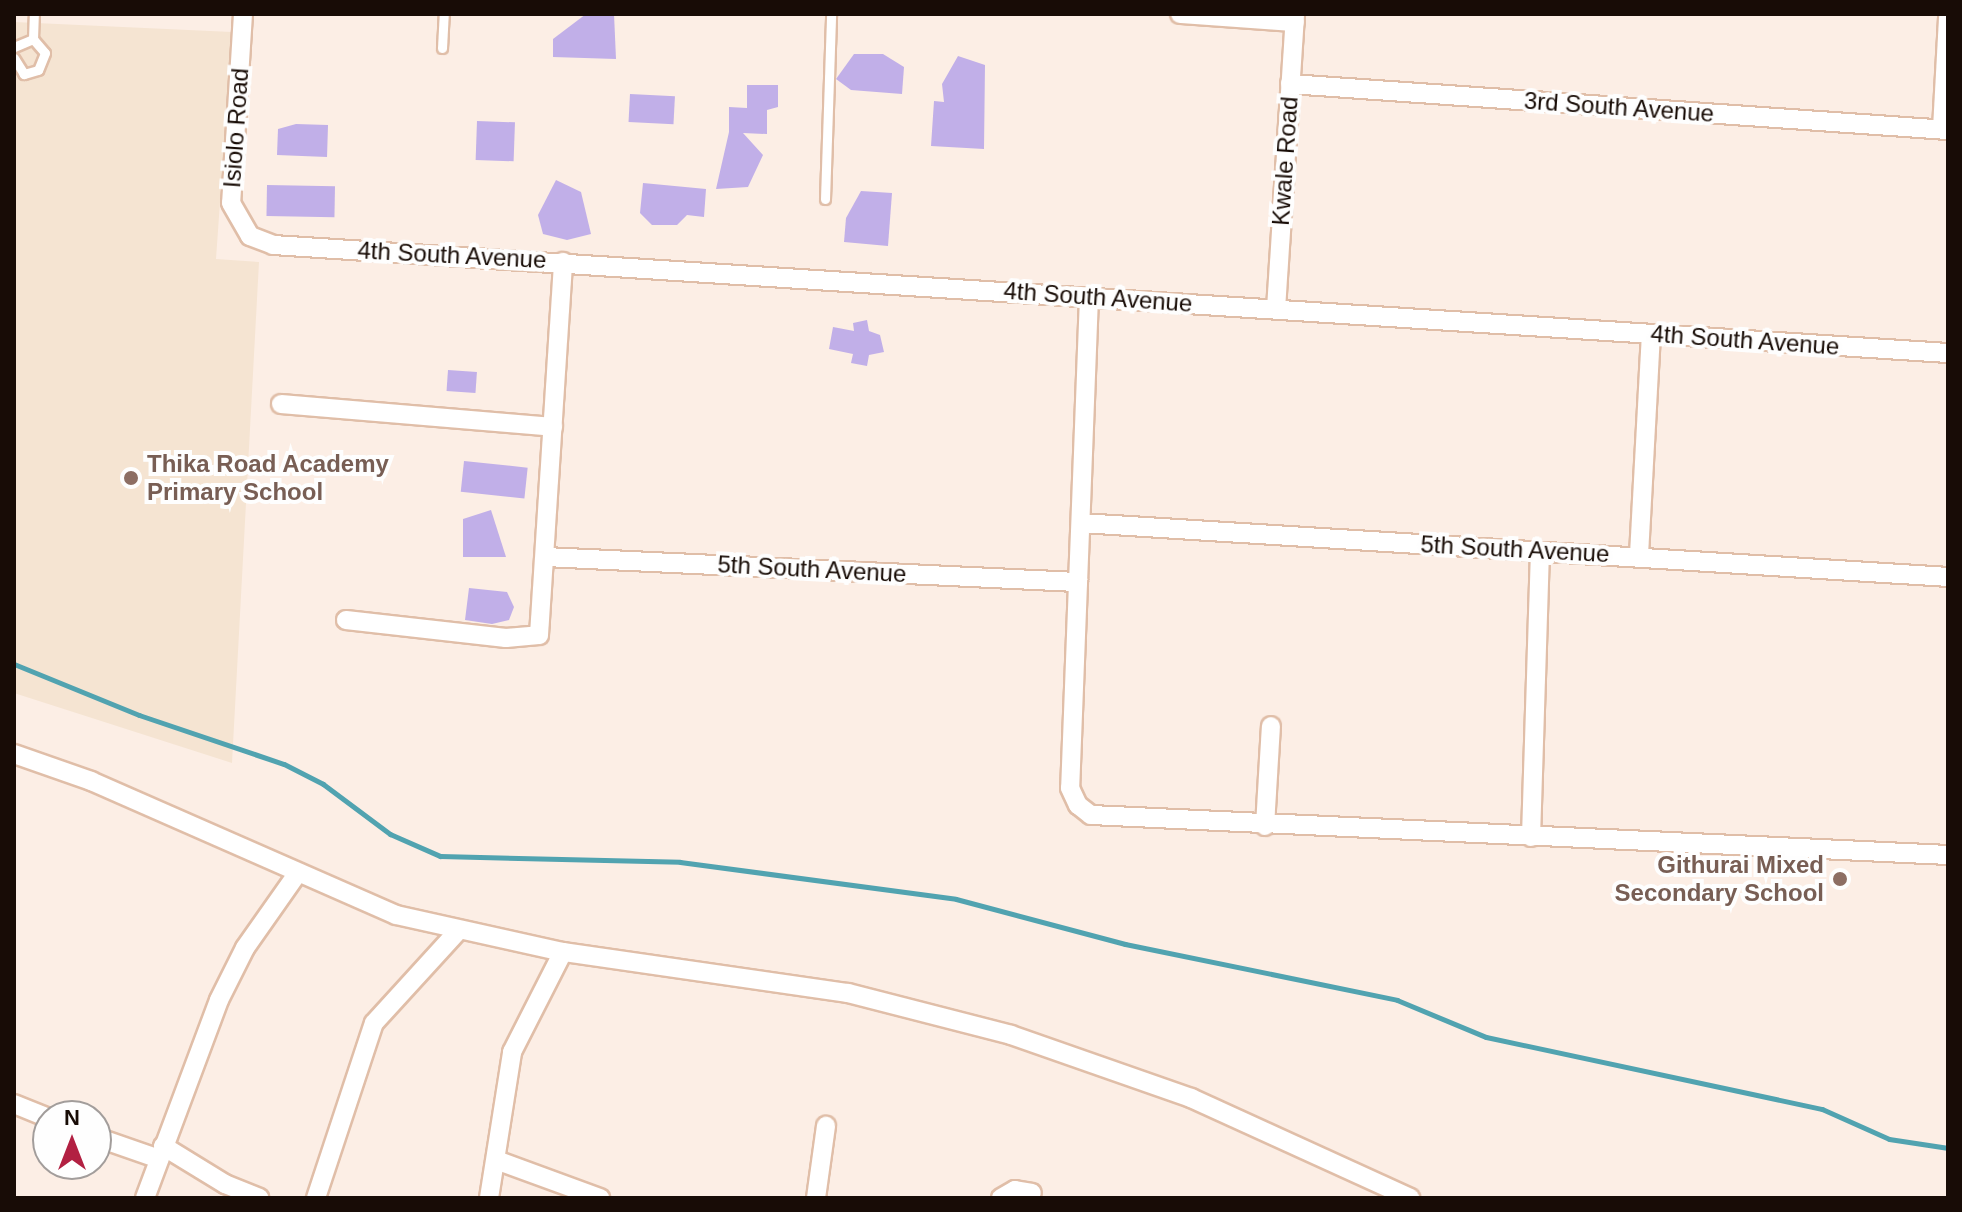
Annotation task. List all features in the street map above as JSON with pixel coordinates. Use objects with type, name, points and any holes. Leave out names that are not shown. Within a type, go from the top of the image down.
[{"type":"street","name":"Isiolo Road","points":[[243,14],[231,203],[250,236]]},
{"type":"street","points":[[1180,14],[1295,18]]},
{"type":"street","points":[[1945,129],[1948,17]]},
{"type":"street","name":"Kwale Road","points":[[1276,309],[1295,18]]},
{"type":"street","name":"3rd South Avenue","points":[[1290,84],[1945,129]]},
{"type":"street","name":"4th South Avenue","points":[[250,236],[273,245],[1948,353]]},
{"type":"street","points":[[346,620],[506,638],[539,635],[563,262]]},
{"type":"street","points":[[1089,297],[1070,788],[1078,805],[1091,815],[1267,826],[1948,855]]},
{"type":"street","points":[[1639,555],[1651,334]]},
{"type":"street","points":[[281,404],[553,427]]},
{"type":"street","name":"5th South Avenue","points":[[1081,523],[1540,553],[1639,555],[1948,577]]},
{"type":"street","points":[[1531,837],[1540,553]]},
{"type":"street","name":"5th South Avenue","points":[[545,557],[1078,582]]},
{"type":"street","points":[[1267,826],[1271,726]]},
{"type":"street","points":[[14,754],[91,781],[396,915],[457,932],[563,952],[848,993],[1011,1035],[1191,1098],[1370,1191],[1410,1198]]},
{"type":"street","points":[[145,1198],[219,1000],[245,948],[297,874]]},
{"type":"street","points":[[316,1198],[374,1023],[457,932]]},
{"type":"street","points":[[489,1198],[512,1052],[563,952]]},
{"type":"street","points":[[816,1198],[826,1126]]},
{"type":"street","points":[[112,1141],[161,1153],[259,1198]]},
{"type":"street","points":[[496,1160],[600,1198]]},
{"type":"street","points":[[1001,1198],[1015,1190],[1032,1193]]},
{"type":"lane","points":[[14,58],[19,74],[44,63],[45,53],[33,39],[34,14]]},
{"type":"lane","points":[[442,48],[444,14]]},
{"type":"lane","points":[[825,199],[831,14]]},
{"type":"lane","points":[[14,47],[33,39]]},
{"type":"shaded area","name":"Thika Road Academy Primary School","points":[[14,22],[232,32],[216,259],[259,262],[232,763],[14,693]]},
{"type":"building","points":[[586,14],[614,14],[616,59],[553,57],[553,39]]},
{"type":"building","points":[[854,54],[883,54],[904,67],[902,94],[851,90],[836,79]]},
{"type":"building","points":[[958,56],[985,65],[984,149],[931,146],[934,101],[944,102],[942,84]]},
{"type":"building","points":[[747,85],[778,85],[778,107],[767,110],[767,134],[743,133],[763,155],[748,187],[716,189],[729,132],[729,107],[747,108]]},
{"type":"building","points":[[630,94],[675,96],[673,124],[629,122]]},
{"type":"building","points":[[477,121],[515,122],[514,161],[476,160]]},
{"type":"building","points":[[296,124],[328,125],[327,157],[277,155],[278,129]]},
{"type":"building","points":[[556,180],[581,192],[591,234],[567,240],[543,234],[538,215]]},
{"type":"building","points":[[643,183],[706,189],[704,217],[687,215],[677,225],[652,225],[640,213]]},
{"type":"building","points":[[267,185],[335,186],[334,217],[266,216]]},
{"type":"building","points":[[861,191],[892,193],[888,246],[844,242],[846,218]]},
{"type":"building","points":[[867,320],[869,331],[880,335],[884,352],[869,355],[867,366],[851,363],[853,354],[829,349],[833,327],[854,331],[853,323]]},
{"type":"building","points":[[448,370],[477,372],[475,393],[447,391]]},
{"type":"building","points":[[464,461],[528,468],[524,499],[461,492]]},
{"type":"building","points":[[491,510],[506,557],[463,557],[463,519]]},
{"type":"building","points":[[469,588],[507,592],[514,607],[509,620],[492,624],[465,620]]},
{"type":"waterway","points":[[14,664],[139,715],[284,764],[323,784],[390,834],[440,856],[680,862],[956,899],[1125,944],[1397,1000],[1486,1037],[1822,1109],[1889,1139],[1948,1148]]},
{"type":"place","name":"Thika Road Academy Primary School","points":[[131,478]]},
{"type":"place","name":"Githurai Mixed Secondary School","points":[[1840,879]]}]
